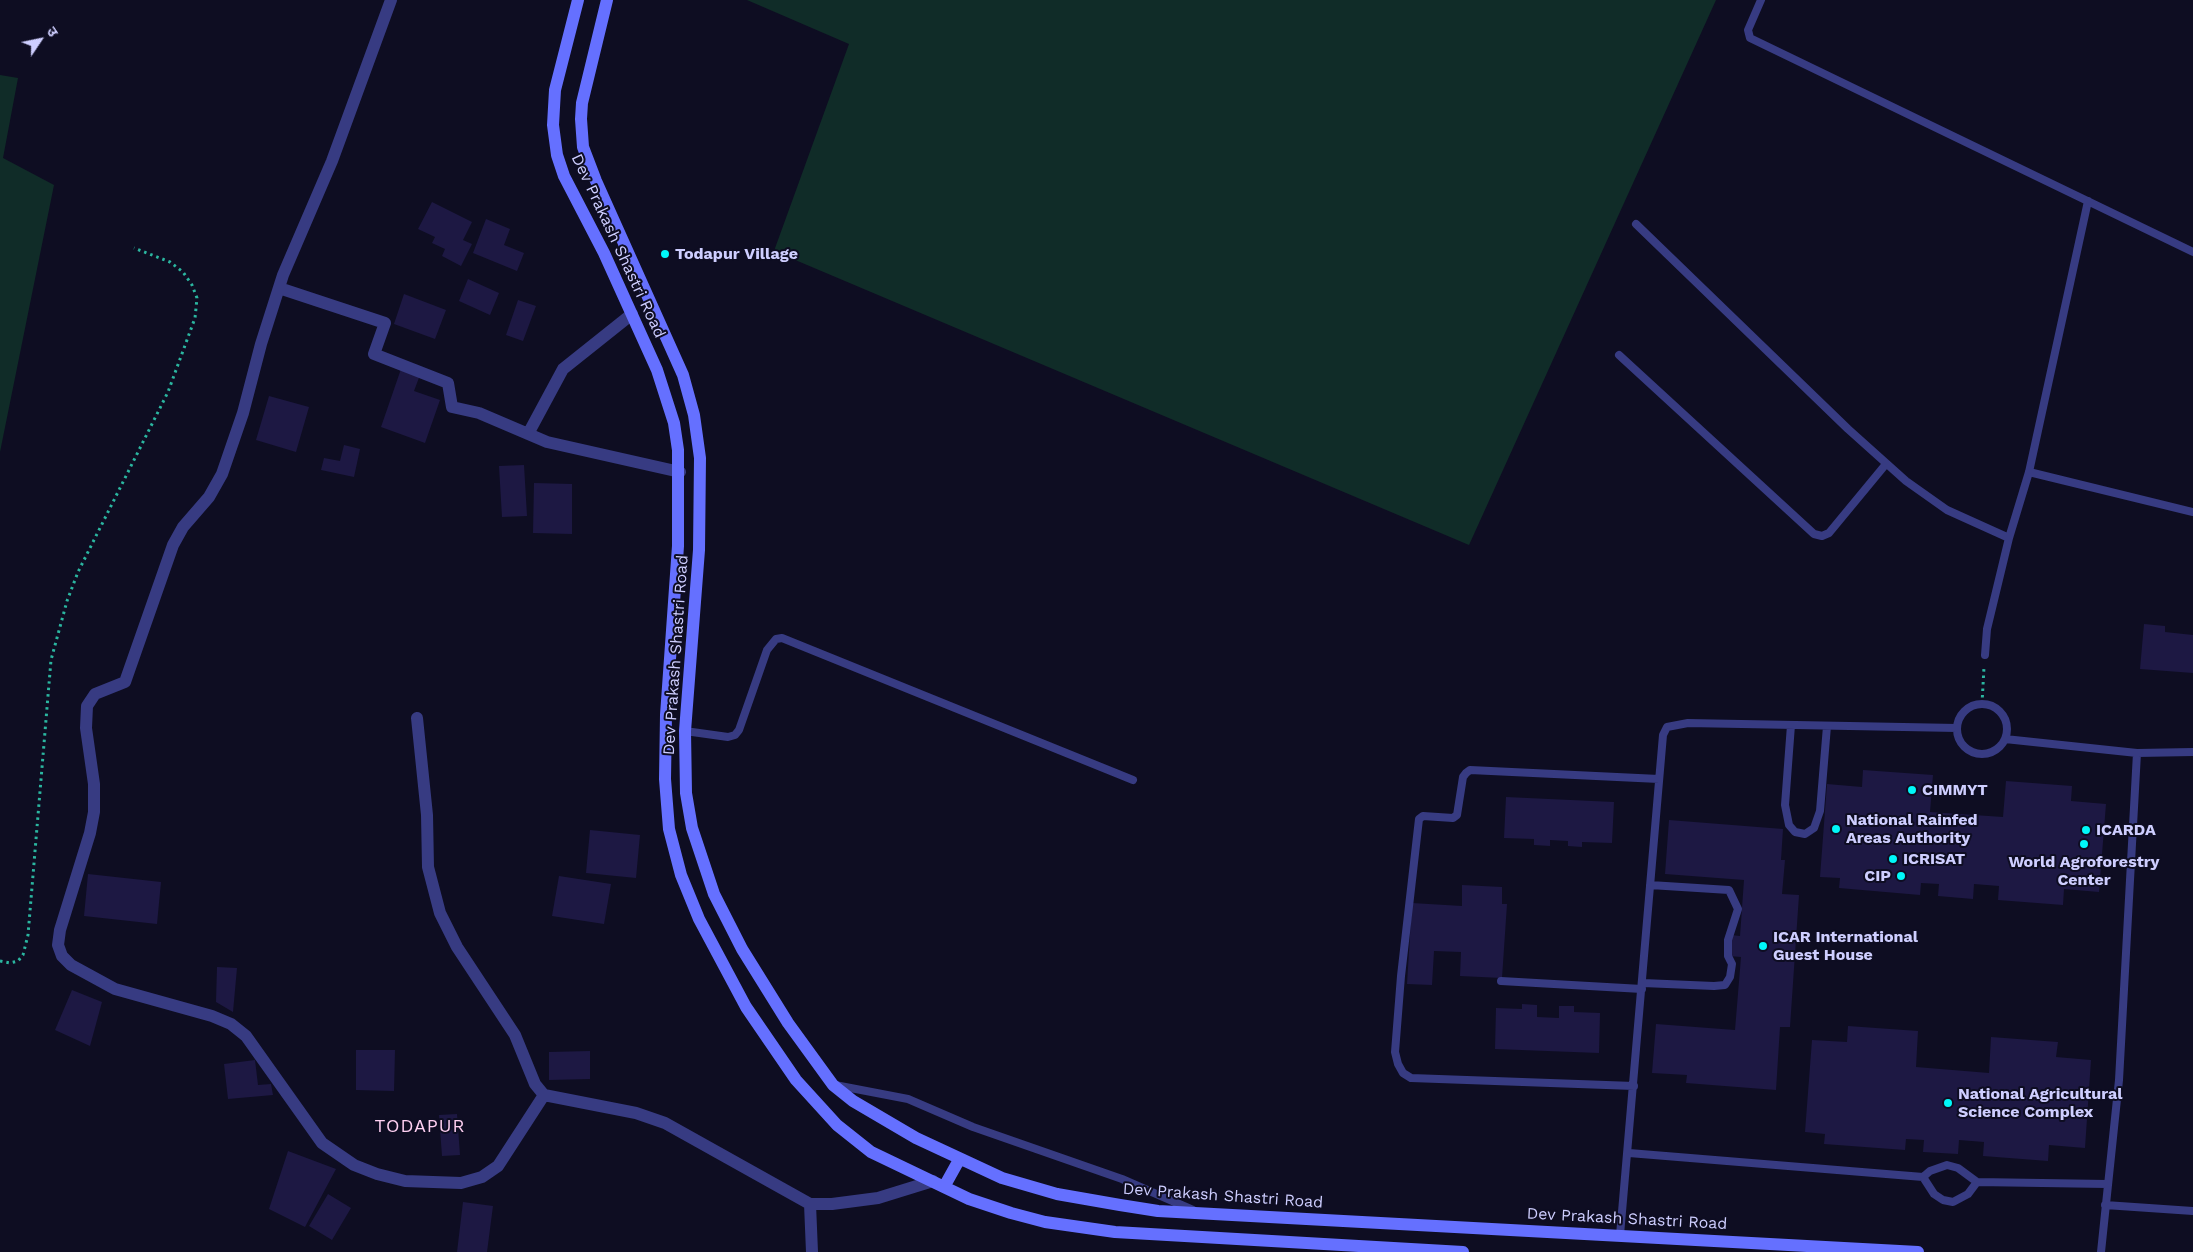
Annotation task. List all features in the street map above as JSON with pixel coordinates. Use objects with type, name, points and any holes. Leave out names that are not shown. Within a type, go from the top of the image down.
[{"type":"street","points":[[391,0],[332,161],[279,288],[244,413],[222,474],[208,497],[183,527],[173,544],[125,682],[95,694],[87,706],[87,736],[94,784],[94,812],[89,840],[60,930],[58,951],[71,965],[115,989],[212,1016],[231,1024],[246,1036],[322,1143],[354,1165],[377,1174],[406,1181],[461,1183],[482,1178],[498,1166],[544,1095]]},
{"type":"street","name":"Dev Prakash Shastri Road","points":[[578,0],[555,90],[554,135],[564,176],[632,314],[657,370],[674,423],[680,472],[678,546],[666,714],[665,779],[669,829],[682,875],[699,919],[746,1007],[796,1080],[837,1125],[872,1152],[969,1199],[1045,1222],[1115,1232],[1463,1252]]},
{"type":"street","name":"Dev Prakash Shastri Road","points":[[607,0],[582,103],[583,147],[596,181],[683,375],[694,415],[699,451],[700,541],[685,731],[686,793],[692,828],[714,894],[757,974],[788,1023],[833,1085],[853,1101],[916,1138],[959,1160],[1002,1178],[1057,1194],[1158,1211],[1918,1252]]},
{"type":"street","points":[[279,288],[385,323],[374,354],[448,383],[452,407],[479,413],[547,442],[680,472]]},
{"type":"street","points":[[528,434],[563,369],[632,314]]},
{"type":"street","points":[[417,718],[427,816],[428,866],[440,913],[457,947],[515,1034],[535,1084],[544,1095],[636,1113],[665,1123],[810,1204],[832,1204],[878,1198],[938,1184],[959,1160]]},
{"type":"street","points":[[810,1204],[812,1252]]},
{"type":"lane","points":[[1761,0],[1748,30],[1750,38],[2193,252]]},
{"type":"lane","points":[[1985,656],[1987,629],[2009,538],[2029,472],[2088,201]]},
{"type":"lane","points":[[1636,224],[1886,464],[1918,491],[1947,510],[2009,538]]},
{"type":"lane","points":[[1619,355],[1814,534],[1822,536],[1828,533],[1886,464]]},
{"type":"lane","points":[[2029,472],[2193,512]]},
{"type":"lane","points":[[685,731],[728,737],[735,735],[739,730],[768,650],[776,639],[782,638],[1133,780]]},
{"type":"lane","points":[[1982,704],[1997,709],[2003,715],[2007,731],[2005,738],[1993,751],[1977,753],[1962,744],[1957,728],[1962,714],[1974,705],[1982,704]]},
{"type":"lane","points":[[1620,1235],[1629,1153],[1663,735],[1667,727],[1688,723],[1957,728]]},
{"type":"lane","points":[[1791,725],[1785,805],[1789,825],[1795,832],[1805,834],[1814,828],[1820,811],[1827,726]]},
{"type":"lane","points":[[2005,738],[2136,753],[2193,752]]},
{"type":"lane","points":[[2101,1252],[2119,1080],[2136,753]]},
{"type":"lane","points":[[1634,1086],[1411,1078],[1403,1073],[1395,1052],[1400,976],[1419,819],[1423,816],[1453,818],[1457,815],[1463,778],[1466,773],[1470,770],[1659,779]]},
{"type":"lane","points":[[1501,981],[1642,986],[1725,985],[1730,977],[1732,964],[1728,956],[1728,940],[1738,910],[1729,890],[1650,885]]},
{"type":"lane","points":[[833,1085],[908,1098],[999,1136],[1122,1179],[1197,1212]]},
{"type":"lane","points":[[1629,1153],[1923,1177],[1930,1171],[1947,1165],[1958,1168],[1977,1182],[2108,1184]]},
{"type":"lane","points":[[1923,1177],[1934,1194],[1943,1200],[1953,1202],[1968,1194],[1977,1182]]},
{"type":"lane","points":[[2105,1205],[2193,1211]]},
{"type":"path","points":[[0,961],[10,963],[18,961],[23,955],[28,935],[51,660],[67,601],[78,572],[168,392],[196,318],[197,298],[192,285],[183,272],[170,262],[134,248]]},
{"type":"path","points":[[1982,704],[1985,656]]},
{"type":"green space","points":[[747,0],[1716,0],[1469,545],[774,251],[849,44]]},
{"type":"green space","points":[[0,75],[18,78],[3,158],[54,185],[0,452]]},
{"type":"building","points":[[432,202],[472,222],[463,240],[472,244],[461,266],[442,256],[445,249],[432,243],[435,237],[418,229]]},
{"type":"building","points":[[486,219],[510,229],[504,245],[524,253],[517,271],[473,253]]},
{"type":"building","points":[[468,279],[499,293],[490,315],[459,301]]},
{"type":"building","points":[[404,294],[446,310],[435,339],[394,324]]},
{"type":"building","points":[[518,300],[536,306],[523,341],[506,335]]},
{"type":"building","points":[[401,369],[420,375],[414,391],[440,400],[425,443],[381,427]]},
{"type":"building","points":[[269,396],[309,407],[296,452],[256,440]]},
{"type":"building","points":[[344,445],[360,449],[354,477],[321,470],[324,458],[340,461]]},
{"type":"building","points":[[524,465],[527,516],[502,517],[499,466]]},
{"type":"building","points":[[534,483],[572,484],[572,534],[533,533]]},
{"type":"building","points":[[2144,624],[2165,626],[2165,632],[2193,635],[2193,673],[2140,669]]},
{"type":"building","points":[[1863,770],[1933,775],[1930,812],[2003,817],[2006,781],[2072,786],[2071,801],[2106,804],[2099,892],[2064,889],[2063,905],[1998,900],[1999,886],[1974,884],[1973,899],[1938,896],[1939,884],[1921,883],[1920,895],[1839,888],[1840,878],[1820,877],[1827,784],[1862,787]]},
{"type":"building","points":[[1506,797],[1614,802],[1612,843],[1582,842],[1582,847],[1568,846],[1568,841],[1550,840],[1550,846],[1534,845],[1534,839],[1504,838]]},
{"type":"building","name":"ICAR International Guest House","points":[[1669,820],[1783,829],[1781,860],[1785,860],[1782,894],[1799,895],[1790,1027],[1780,1027],[1776,1090],[1686,1083],[1687,1075],[1652,1073],[1656,1024],[1735,1030],[1741,957],[1729,956],[1731,935],[1740,936],[1744,880],[1665,874]]},
{"type":"building","points":[[590,830],[640,835],[636,878],[586,873]]},
{"type":"building","points":[[88,874],[161,882],[157,924],[84,916]]},
{"type":"building","points":[[559,876],[611,884],[604,924],[552,916]]},
{"type":"building","points":[[1462,885],[1502,887],[1502,904],[1507,904],[1502,978],[1460,976],[1461,952],[1434,951],[1432,985],[1407,984],[1412,903],[1462,906]]},
{"type":"building","points":[[217,967],[237,968],[233,1012],[216,1002]]},
{"type":"building","points":[[72,990],[102,1002],[90,1046],[55,1030]]},
{"type":"building","points":[[1522,1004],[1537,1005],[1537,1017],[1559,1018],[1559,1006],[1574,1006],[1574,1012],[1600,1013],[1599,1053],[1495,1049],[1496,1008],[1522,1009]]},
{"type":"building","name":"National Agricultural Science Complex","points":[[1848,1026],[1918,1031],[1916,1067],[1989,1073],[1991,1037],[2058,1042],[2056,1057],[2091,1060],[2085,1148],[2049,1145],[2048,1161],[1983,1156],[1984,1142],[1959,1140],[1958,1154],[1923,1152],[1924,1140],[1906,1139],[1905,1150],[1824,1144],[1825,1134],[1805,1132],[1812,1040],[1847,1042]]},
{"type":"building","points":[[356,1050],[395,1050],[394,1091],[356,1090]]},
{"type":"building","points":[[590,1051],[590,1079],[549,1080],[549,1052]]},
{"type":"building","points":[[255,1060],[258,1085],[271,1084],[273,1095],[228,1099],[224,1064]]},
{"type":"building","points":[[457,1114],[460,1155],[442,1156],[439,1115]]},
{"type":"building","points":[[288,1151],[336,1169],[305,1227],[269,1209]]},
{"type":"building","points":[[328,1194],[351,1208],[332,1240],[309,1226]]},
{"type":"building","points":[[463,1202],[493,1206],[487,1252],[457,1252]]},
{"type":"place","name":"Todapur Village","points":[[665,254]]},
{"type":"place","name":"CIMMYT","points":[[1912,790]]},
{"type":"place","name":"National Rainfed Areas Authority","points":[[1836,829]]},
{"type":"place","name":"ICARDA","points":[[2086,830]]},
{"type":"place","name":"World Agroforestry Center","points":[[2084,844]]},
{"type":"place","name":"ICRISAT","points":[[1893,859]]},
{"type":"place","name":"CIP","points":[[1901,876]]},
{"type":"place","name":"ICAR International Guest House","points":[[1763,946]]},
{"type":"place","name":"National Agricultural Science Complex","points":[[1948,1103]]},
{"type":"district","name":"TODAPUR","points":[[420,1127]]}]
